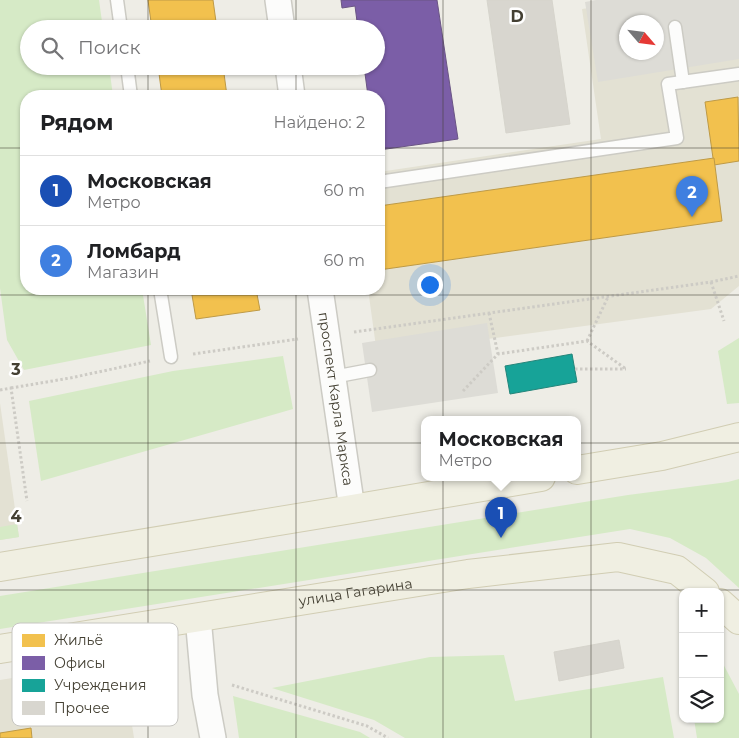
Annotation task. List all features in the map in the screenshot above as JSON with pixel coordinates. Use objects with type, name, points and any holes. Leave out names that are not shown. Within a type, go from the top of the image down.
[{"type":"main road","points":[[581,469],[662,456],[739,437]]},
{"type":"main road","points":[[0,567],[352,510],[517,481]]},
{"type":"main road","name":"улица Гагарина","points":[[161,623],[468,574],[618,557],[676,570],[700,588]]},
{"type":"main road","points":[[724,607],[739,620]]},
{"type":"street","points":[[278,0],[281,20]]},
{"type":"street","points":[[289,75],[291,90]]},
{"type":"street","name":"проспект Карла Маркса","points":[[321,295],[352,510]]},
{"type":"street","points":[[198,617],[205,695],[213,738]]},
{"type":"lane","points":[[117,0],[120,20]]},
{"type":"lane","points":[[674,27],[683,82]]},
{"type":"lane","points":[[385,181],[677,138],[668,84],[739,74]]},
{"type":"lane","points":[[128,75],[131,90]]},
{"type":"lane","points":[[161,295],[171,357]]},
{"type":"lane","points":[[333,377],[370,370]]},
{"type":"path","points":[[0,390],[171,357],[711,282],[739,276]]},
{"type":"path","points":[[711,282],[724,321]]},
{"type":"path","points":[[587,341],[609,296]]},
{"type":"path","points":[[489,313],[498,354]]},
{"type":"path","points":[[462,391],[498,354],[587,341],[626,369],[575,369]]},
{"type":"path","points":[[11,388],[27,501]]},
{"type":"path","points":[[231,685],[366,726],[388,738]]},
{"type":"shaded area","points":[[596,0],[739,0],[739,59],[598,82],[585,2]]},
{"type":"shaded area","points":[[644,0],[739,0],[739,286],[711,309],[377,354],[369,295],[385,295],[385,171],[601,139],[582,9]]},
{"type":"shaded area","points":[[487,323],[498,393],[372,412],[362,343]]},
{"type":"shaded area","points":[[0,403],[19,537],[0,540]]},
{"type":"shaded area","points":[[12,678],[12,726],[132,726],[134,738],[0,738],[0,680]]},
{"type":"green space","points":[[0,0],[99,0],[102,20],[20,20],[20,75],[110,75],[112,90],[20,90],[20,295],[143,295],[151,345],[24,370],[7,340],[0,288]]},
{"type":"green space","points":[[739,338],[739,403],[727,404],[718,351]]},
{"type":"green space","points":[[283,356],[293,409],[41,481],[29,401],[173,371]]},
{"type":"green space","points":[[739,479],[739,588],[706,558],[670,538],[630,529],[38,623],[12,623],[12,627],[0,629],[0,596],[628,495]]},
{"type":"green space","points":[[17,524],[19,537],[0,540],[0,527]]},
{"type":"green space","points":[[504,655],[515,701],[663,677],[674,738],[405,738],[374,720],[272,688],[430,657]]},
{"type":"green space","points":[[724,666],[739,694],[739,738],[697,738],[695,723],[724,723]]},
{"type":"green space","points":[[233,696],[360,732],[370,738],[239,738]]},
{"type":"building: Жильё","points":[[148,0],[213,0],[216,20],[151,20]]},
{"type":"building: Жильё","points":[[159,75],[224,75],[226,90],[161,90]]},
{"type":"building: Жильё","points":[[738,97],[739,161],[714,165],[705,102]]},
{"type":"building: Жильё","points":[[714,158],[722,221],[385,269],[385,205]]},
{"type":"building: Жильё","points":[[192,295],[257,295],[260,310],[196,319]]},
{"type":"building: Жильё","points":[[31,728],[32,738],[0,738],[0,733]]},
{"type":"building: Офисы","points":[[341,0],[437,0],[458,139],[385,149],[385,90],[367,90],[365,75],[385,75],[385,20],[357,20],[355,6],[342,8]]},
{"type":"building: Учреждения","points":[[572,354],[577,382],[510,394],[505,366]]},
{"type":"building: Прочее","points":[[487,0],[552,0],[570,124],[506,133]]},
{"type":"building: Прочее","points":[[619,640],[624,668],[559,681],[554,652]]},
{"type":"place","name":"Ломбард","points":[[692,217]]},
{"type":"place","name":"Московская","points":[[501,538]]}]
